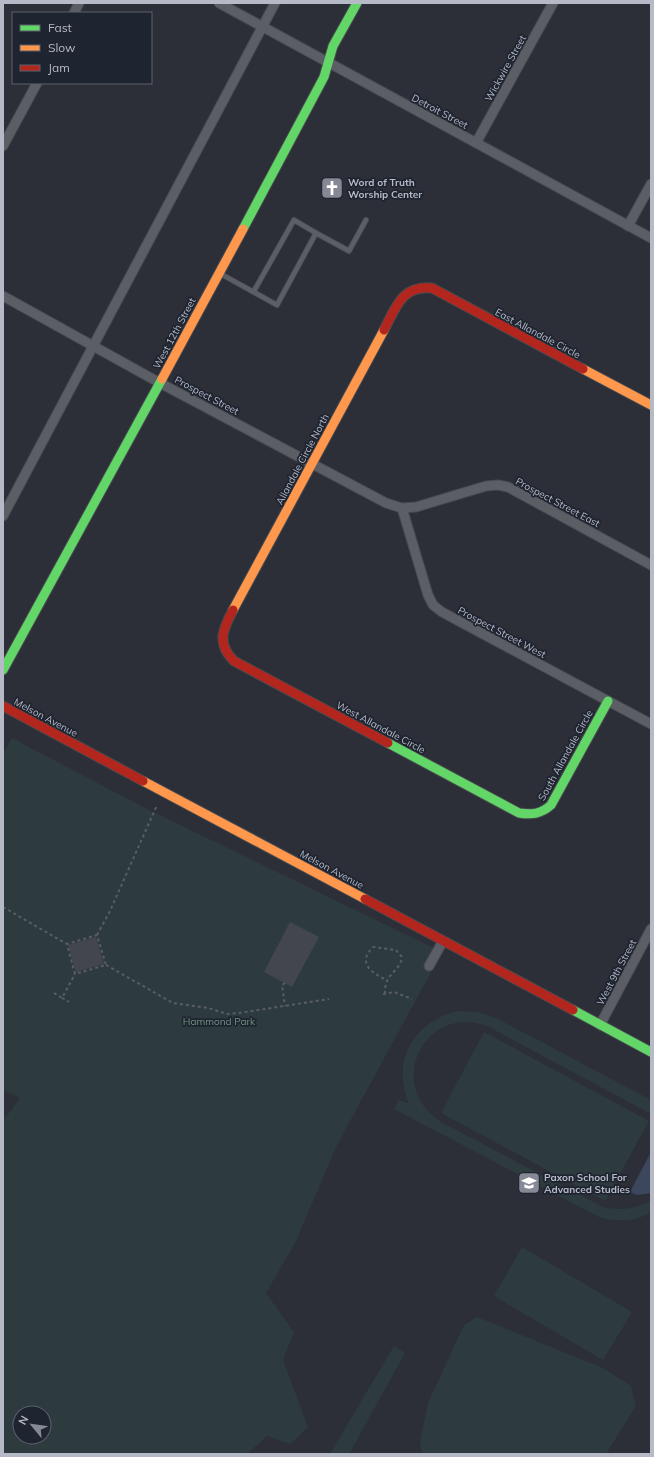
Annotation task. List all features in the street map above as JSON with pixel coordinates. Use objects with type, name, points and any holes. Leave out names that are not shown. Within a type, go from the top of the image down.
[{"type":"street","points":[[74,12],[79,3]]},
{"type":"street","name":"Detroit Street","points":[[219,3],[651,238]]},
{"type":"street","points":[[3,516],[275,3]]},
{"type":"street","name":"West 12th Street","points":[[3,670],[324,77],[333,46],[357,3]]},
{"type":"street","name":"Wickwire Street","points":[[476,143],[553,3]]},
{"type":"street","points":[[3,146],[36,84]]},
{"type":"street","points":[[628,226],[651,184]]},
{"type":"street","name":"East Allandale Circle","points":[[413,289],[422,287],[432,288],[651,405]]},
{"type":"street","name":"Allandale Circle North","points":[[223,646],[222,636],[224,626],[399,301],[405,294],[413,289]]},
{"type":"street","name":"Prospect Street","points":[[3,296],[386,503],[402,508]]},
{"type":"street","name":"Prospect Street East","points":[[402,508],[430,504],[486,486],[498,485],[508,487],[651,565]]},
{"type":"street","name":"Prospect Street West","points":[[402,508],[428,595],[433,605],[442,612],[651,724]]},
{"type":"street","name":"West Allandale Circle","points":[[223,646],[228,655],[234,661],[284,688],[519,813],[528,815],[536,814]]},
{"type":"street","name":"South Allandale Circle","points":[[536,814],[544,812],[551,805],[608,701]]},
{"type":"street","name":"Melson Avenue","points":[[3,706],[651,1052]]},
{"type":"street","name":"West 9th Street","points":[[600,1025],[651,929]]},
{"type":"street","points":[[429,966],[443,941]]},
{"type":"lane","points":[[254,291],[294,220],[349,251],[366,220]]},
{"type":"lane","points":[[219,273],[277,304],[316,233]]},
{"type":"path","points":[[67,944],[97,935],[110,911],[157,805]]},
{"type":"path","points":[[3,907],[67,944],[75,974],[62,998]]},
{"type":"path","points":[[97,935],[106,965],[173,1003],[208,1008],[227,1014],[330,999]]},
{"type":"path","points":[[387,980],[372,972],[366,963],[367,954],[373,946],[396,950],[402,957],[402,961],[399,966],[387,980],[384,994],[394,992],[412,999]]},
{"type":"path","points":[[75,974],[106,965]]},
{"type":"path","points":[[285,983],[282,985],[285,1006]]},
{"type":"path","points":[[54,993],[69,1002]]},
{"type":"green space","name":"Hammond Park","points":[[12,738],[141,806],[442,952],[337,1145],[296,1241],[266,1293],[294,1332],[283,1360],[308,1427],[290,1444],[267,1436],[247,1454],[3,1454],[3,1121],[20,1098],[3,1090],[3,754]]},
{"type":"green space","points":[[458,1011],[477,1012],[496,1018],[651,1100],[651,1114],[491,1028],[468,1022],[448,1025],[432,1035],[420,1050],[414,1068],[415,1087],[424,1106],[441,1122],[603,1207],[622,1209],[634,1207],[651,1200],[651,1212],[639,1218],[626,1220],[612,1220],[599,1217],[394,1109],[399,1100],[409,1104],[404,1088],[403,1073],[405,1059],[410,1046],[418,1034],[429,1024],[442,1016]]},
{"type":"green space","points":[[484,1032],[649,1121],[605,1201],[441,1113]]},
{"type":"green space","points":[[522,1247],[632,1312],[603,1360],[494,1296]]},
{"type":"green space","points":[[477,1317],[603,1368],[631,1386],[636,1406],[606,1454],[422,1454],[420,1442],[428,1403],[464,1325]]},
{"type":"green space","points":[[394,1346],[405,1353],[349,1454],[330,1454]]},
{"type":"water","points":[[651,1152],[651,1193],[637,1195],[630,1192]]},
{"type":"building","points":[[290,922],[319,937],[292,987],[264,972]]},
{"type":"building","points":[[96,937],[104,964],[76,972],[68,945]]},
{"type":"traffic: fast","points":[[243,229],[324,77],[333,46],[357,3]]},
{"type":"traffic: fast","points":[[3,670],[162,379]]},
{"type":"traffic: fast","points":[[388,743],[519,813],[536,813],[551,805],[608,701]]},
{"type":"traffic: fast","points":[[573,1010],[651,1052]]},
{"type":"traffic: slow","points":[[162,379],[243,229]]},
{"type":"traffic: slow","points":[[233,610],[384,330]]},
{"type":"traffic: slow","points":[[583,369],[651,405]]},
{"type":"traffic: slow","points":[[143,781],[365,899]]},
{"type":"traffic: jam","points":[[384,330],[401,299],[414,290],[432,288],[583,369]]},
{"type":"traffic: jam","points":[[233,610],[226,623],[223,642],[228,654],[234,661],[388,743]]},
{"type":"traffic: jam","points":[[3,706],[143,781]]},
{"type":"traffic: jam","points":[[365,899],[573,1010]]},
{"type":"place","name":"Word of Truth Worship Center","points":[[332,188]]},
{"type":"place","name":"Paxon School For Advanced Studies","points":[[529,1183]]}]
